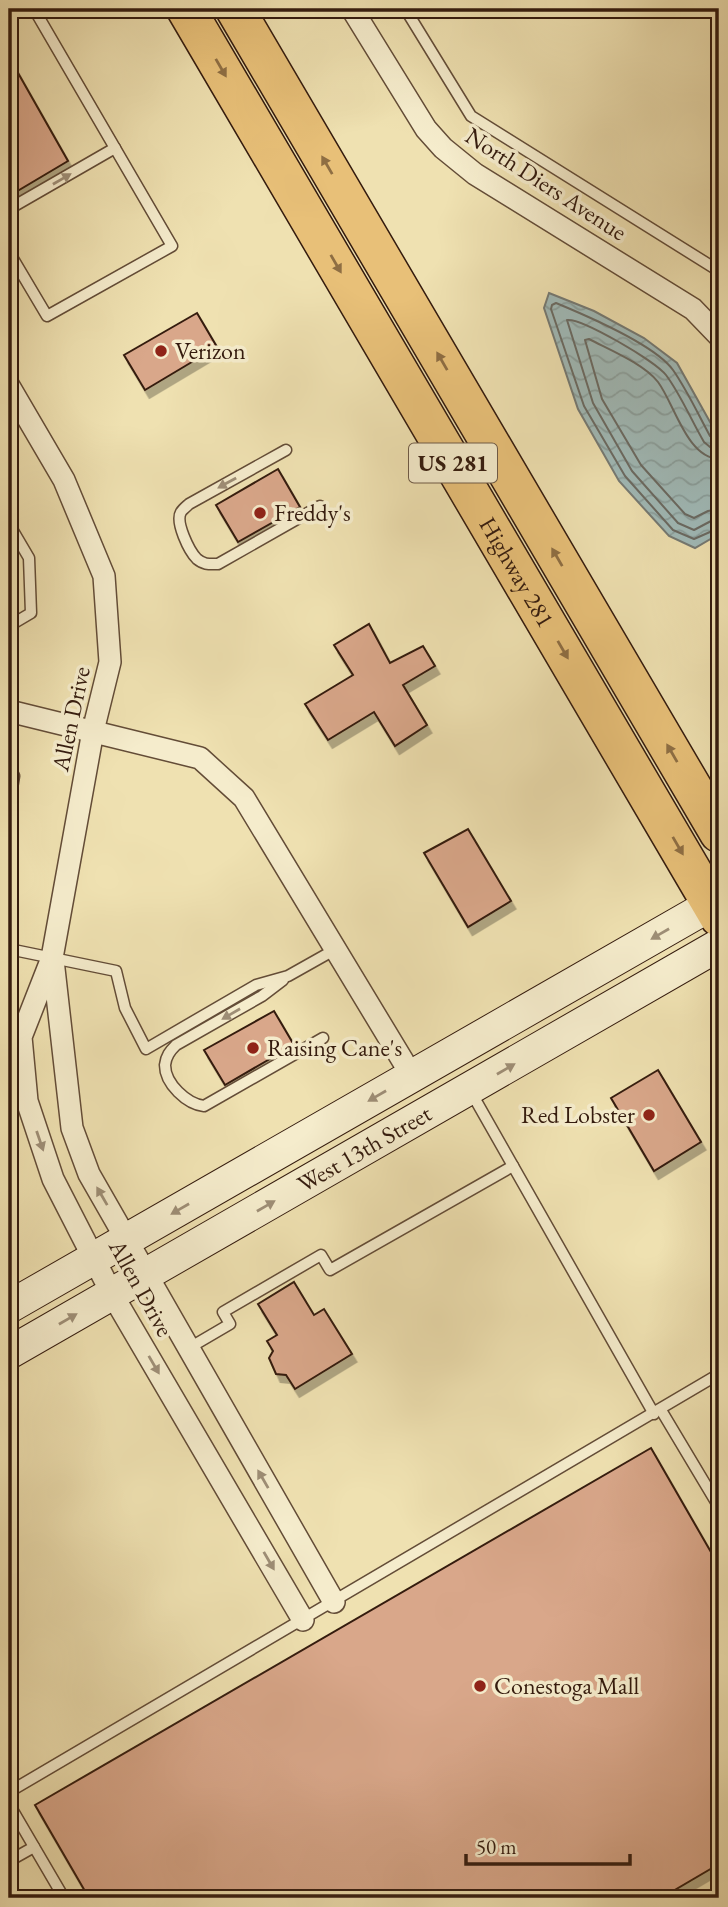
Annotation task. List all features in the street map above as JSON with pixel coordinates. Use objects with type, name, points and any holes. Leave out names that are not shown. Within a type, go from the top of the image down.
[{"type":"highway","name":"Highway 281","points":[[186,9],[717,907]]},
{"type":"highway","name":"Highway 281","points":[[235,9],[719,833]]},
{"type":"main road","name":"West 13th Street","points":[[9,1307],[412,1076],[717,907]]},
{"type":"main road","name":"West 13th Street","points":[[9,1353],[719,945]]},
{"type":"street","name":"North Diers Avenue","points":[[352,9],[426,129],[443,148],[475,174],[693,309],[719,337]]},
{"type":"street","name":"Allen Drive","points":[[9,386],[64,480],[104,576],[110,662],[93,731],[52,958],[22,1037],[27,1101],[53,1179],[112,1294],[303,1620]]},
{"type":"street","points":[[9,711],[200,758],[244,798],[412,1076]]},
{"type":"street","name":"Allen Drive","points":[[52,958],[72,1128],[89,1174],[334,1602]]},
{"type":"lane","points":[[9,252],[47,316],[172,246],[34,9]]},
{"type":"lane","points":[[420,9],[409,15],[471,116],[719,271]]},
{"type":"lane","points":[[9,209],[115,148]]},
{"type":"lane","points":[[286,450],[189,504],[181,512],[179,521],[185,540],[197,558],[207,565],[218,564],[320,506]]},
{"type":"lane","points":[[9,524],[29,558],[31,613],[9,626]]},
{"type":"lane","points":[[9,767],[14,776],[9,807]]},
{"type":"lane","points":[[9,949],[116,971],[125,1008],[146,1049],[256,985],[288,976]]},
{"type":"lane","points":[[323,1038],[204,1106],[194,1105],[184,1099],[170,1080],[165,1067],[167,1055],[176,1045],[262,996],[288,976],[336,949]]},
{"type":"lane","points":[[469,1090],[658,1412],[719,1507]]},
{"type":"lane","points":[[189,1348],[230,1324],[223,1312],[321,1255],[330,1270],[513,1166]]},
{"type":"lane","points":[[9,1791],[719,1374]]},
{"type":"lane","points":[[9,1804],[64,1898]]},
{"type":"lane","points":[[9,1861],[34,1847]]},
{"type":"water","points":[[549,293],[594,311],[644,338],[677,363],[719,438],[719,534],[695,548],[669,536],[619,481],[578,409],[544,308]]},
{"type":"building","points":[[9,57],[68,161],[9,196]]},
{"type":"building","points":[[197,313],[217,347],[145,390],[124,355]]},
{"type":"building","points":[[278,469],[300,507],[238,542],[216,505]]},
{"type":"building","points":[[369,624],[390,663],[423,646],[435,666],[403,685],[427,725],[395,746],[374,712],[328,740],[305,704],[353,675],[334,645]]},
{"type":"building","points":[[468,829],[511,901],[468,927],[424,853]]},
{"type":"building","points":[[274,1011],[294,1045],[225,1085],[204,1050]]},
{"type":"building","points":[[658,1070],[701,1142],[654,1171],[611,1098]]},
{"type":"building","points":[[294,1282],[314,1315],[324,1309],[352,1354],[295,1389],[286,1375],[276,1374],[269,1358],[273,1351],[267,1341],[277,1335],[258,1304]]},
{"type":"building","name":"Conestoga Mall","points":[[651,1448],[719,1566],[719,1864],[661,1898],[89,1898],[35,1805]]},
{"type":"place","name":"Verizon","points":[[161,351]]},
{"type":"place","name":"Freddy's","points":[[260,513]]},
{"type":"place","name":"Raising Cane's","points":[[253,1048]]},
{"type":"place","name":"Red Lobster","points":[[649,1115]]},
{"type":"place","name":"Conestoga Mall","points":[[480,1686]]}]
